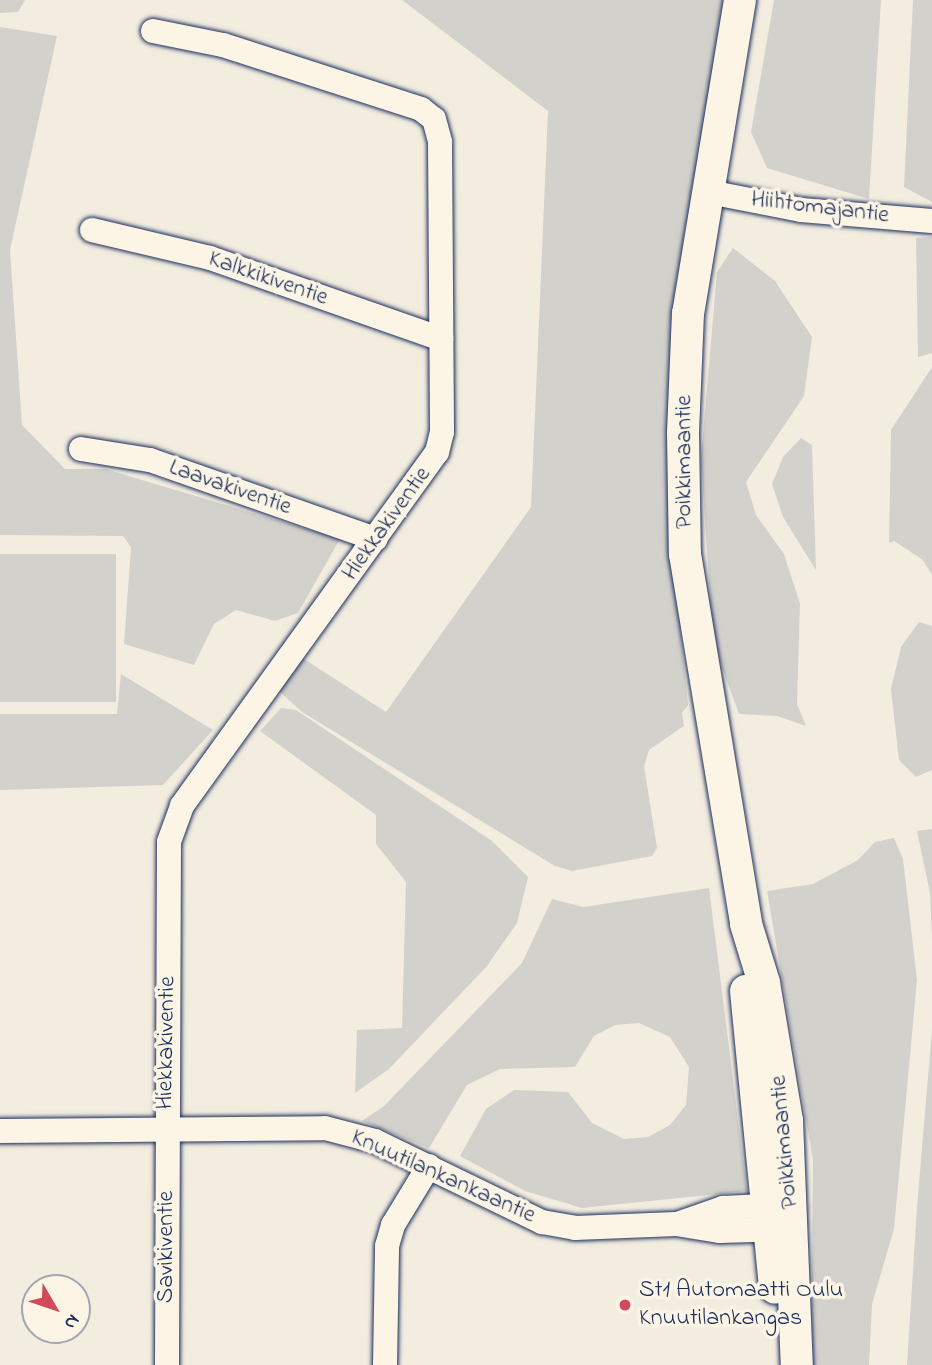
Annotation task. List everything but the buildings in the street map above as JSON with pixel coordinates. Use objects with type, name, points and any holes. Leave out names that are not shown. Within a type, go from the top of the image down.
[{"type":"main road","name":"Poikkimaantie","points":[[740,0],[688,313],[683,433],[685,554],[746,923],[764,983],[788,1121],[780,1217],[777,1365]]},
{"type":"main road","name":"Poikkimaantie","points":[[780,1217],[797,1365]]},
{"type":"street","name":"Hiekkakiventie","points":[[153,31],[223,46],[421,109],[433,119],[440,142],[442,432],[438,452],[182,807],[169,842],[166,1130]]},
{"type":"street","name":"Hiihtomajantie","points":[[709,192],[801,210],[932,221]]},
{"type":"street","name":"Kalkkikiventie","points":[[92,230],[209,258],[441,339]]},
{"type":"street","name":"Laavakiventie","points":[[80,449],[150,460],[376,539]]},
{"type":"street","name":"Knuutilankankaantie","points":[[0,1131],[325,1128],[375,1141],[429,1166],[511,1211],[542,1222],[575,1228],[676,1224],[723,1208],[780,1217]]},
{"type":"street","name":"Savikiventie","points":[[166,1130],[167,1365]]},
{"type":"street","points":[[385,1365],[387,1246],[393,1225],[429,1166]]},
{"type":"shaded area","points":[[0,0],[25,0],[18,12],[0,13]]},
{"type":"shaded area","points":[[402,0],[724,0],[681,270],[673,559],[688,705],[682,713],[684,726],[649,750],[644,766],[657,848],[652,856],[572,871],[555,866],[302,712],[280,692],[279,687],[301,657],[386,712],[531,507],[548,111]]},
{"type":"shaded area","points":[[774,0],[881,0],[869,199],[767,168],[751,132]]},
{"type":"shaded area","points":[[913,0],[932,0],[932,202],[904,187]]},
{"type":"shaded area","points":[[0,27],[57,36],[10,250],[22,425],[65,469],[105,469],[340,539],[298,613],[275,621],[236,610],[214,624],[194,665],[124,644],[131,547],[123,536],[0,535]]},
{"type":"shaded area","points":[[932,237],[932,353],[918,357],[916,238]]},
{"type":"shaded area","points":[[733,248],[775,281],[812,337],[804,396],[746,482],[756,515],[784,554],[800,604],[797,704],[806,726],[777,716],[739,714],[713,643],[701,458],[717,272]]},
{"type":"shaded area","points":[[932,367],[932,575],[923,560],[894,541],[889,543],[891,430]]},
{"type":"shaded area","points":[[801,438],[812,445],[816,570],[783,517],[772,484],[783,457]]},
{"type":"shaded area","points":[[0,554],[116,554],[116,702],[0,702]]},
{"type":"shaded area","points":[[919,622],[932,626],[932,770],[916,777],[899,760],[891,689],[901,647]]},
{"type":"shaded area","points":[[121,674],[213,730],[163,785],[0,790],[0,714],[117,714]]},
{"type":"shaded area","points":[[281,708],[296,710],[492,841],[528,877],[517,923],[487,966],[389,1069],[355,1093],[357,1030],[402,1028],[406,882],[376,844],[376,815],[260,731]]},
{"type":"shaded area","points":[[932,829],[932,939],[930,893],[917,831]]},
{"type":"shaded area","points":[[894,838],[903,859],[917,980],[894,1229],[872,1304],[869,1365],[811,1365],[813,1160],[767,891],[813,884],[858,860],[875,842]]},
{"type":"shaded area","points":[[709,888],[747,1191],[582,1208],[525,1191],[460,1156],[486,1109],[514,1090],[568,1092],[592,1123],[624,1139],[648,1137],[670,1125],[686,1105],[689,1067],[670,1037],[639,1023],[615,1025],[594,1036],[575,1067],[500,1069],[467,1085],[429,1148],[362,1121],[384,1106],[522,963],[552,899],[583,907]]},
{"type":"shaded area","points":[[932,1030],[932,1365],[907,1365],[917,1207]]},
{"type":"place","name":"St1 Automaatti Oulu Knuutilankangas","points":[[625,1305]]}]
